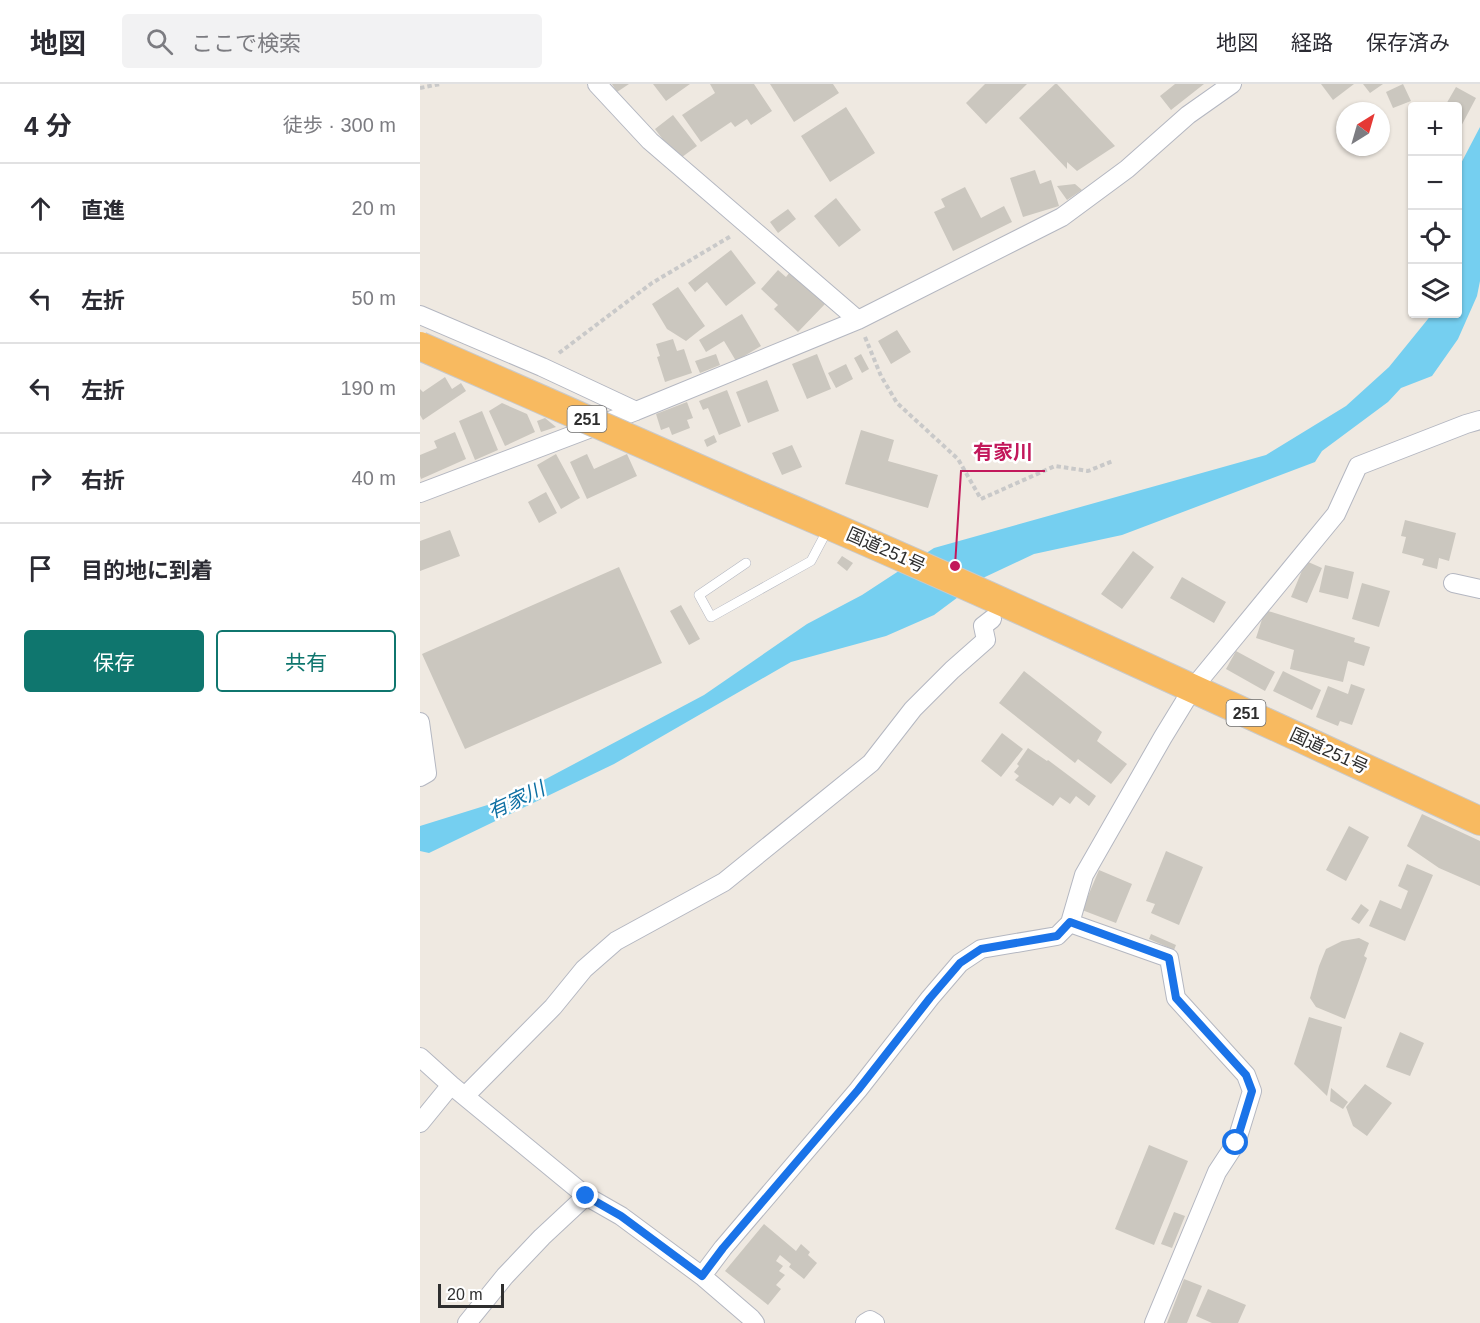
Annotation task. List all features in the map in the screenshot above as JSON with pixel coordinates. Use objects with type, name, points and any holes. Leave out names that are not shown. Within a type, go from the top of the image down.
[{"type":"highway","name":"国道251号","points":[[420,346],[880,547],[1001,613],[1193,688],[1480,820]]},
{"type":"street","points":[[597,84],[650,141],[858,320]]},
{"type":"street","points":[[420,493],[636,411],[858,320],[1062,217],[1126,169],[1188,115],[1232,84]]},
{"type":"street","points":[[420,315],[542,367],[636,411]]},
{"type":"street","points":[[702,1276],[723,1248],[858,1090],[960,963],[981,949],[1057,936],[1070,922],[1084,875],[1193,688],[1336,514],[1358,466],[1466,423],[1480,420]]},
{"type":"street","points":[[1453,583],[1480,589]]},
{"type":"street","points":[[420,1123],[553,1007],[584,969],[616,941],[724,882],[871,763],[914,709],[952,670],[986,640],[983,626],[1001,613]]},
{"type":"street","points":[[420,722],[427,773],[420,777]]},
{"type":"street","points":[[1070,922],[1169,958],[1176,998],[1246,1075],[1252,1091],[1236,1143],[1217,1172],[1154,1323]]},
{"type":"street","points":[[420,1057],[586,1196],[621,1216],[702,1276],[755,1323]]},
{"type":"street","points":[[467,1323],[505,1276],[586,1196]]},
{"type":"street","points":[[865,1323],[870,1320],[875,1323]]},
{"type":"lane","points":[[746,563],[699,595],[711,617],[811,561],[830,525]]},
{"type":"path","points":[[420,88],[440,84]]},
{"type":"path","points":[[542,367],[652,283],[749,225]]},
{"type":"path","points":[[858,320],[881,376],[897,402],[958,459],[981,499],[1055,466],[1088,471],[1113,461]]},
{"type":"water","points":[[1480,127],[1480,281],[1477,296],[1458,339],[1432,376],[1401,388],[1388,402],[1322,451],[1315,462],[1122,535],[1034,554],[985,577],[934,615],[886,636],[791,662],[614,764],[429,853],[420,851],[420,826],[510,798],[704,695],[807,624],[862,595],[934,548],[1266,455],[1346,406],[1389,367],[1429,318],[1462,318],[1462,161]]},
{"type":"building","points":[[612,84],[629,84],[617,92]]},
{"type":"building","points":[[653,84],[690,84],[666,101]]},
{"type":"building","points":[[710,84],[754,84],[772,111],[751,125],[747,119],[735,127],[731,122],[701,142],[682,115],[715,93]]},
{"type":"building","points":[[770,84],[833,84],[839,93],[794,122]]},
{"type":"building","points":[[985,84],[1027,84],[986,124],[966,103]]},
{"type":"building","points":[[1055,84],[1115,146],[1077,171],[1067,162],[1067,169],[1019,118]]},
{"type":"building","points":[[1175,84],[1204,84],[1171,110],[1160,96]]},
{"type":"building","points":[[1321,84],[1354,84],[1333,100]]},
{"type":"building","points":[[1363,84],[1383,84],[1370,93]]},
{"type":"building","points":[[1403,84],[1411,101],[1393,108],[1386,92]]},
{"type":"building","points":[[1456,87],[1476,98],[1462,124],[1462,102],[1447,102]]},
{"type":"building","points":[[846,107],[875,153],[830,182],[801,136]]},
{"type":"building","points":[[673,115],[697,146],[678,160],[655,129]]},
{"type":"building","points":[[1035,170],[1040,184],[1051,180],[1059,206],[1023,217],[1010,178]]},
{"type":"building","points":[[1075,184],[1082,190],[1067,200],[1057,186]]},
{"type":"building","points":[[965,187],[981,218],[1004,206],[1012,222],[953,251],[934,212],[945,207],[941,199]]},
{"type":"building","points":[[836,198],[861,230],[839,247],[814,216]]},
{"type":"building","points":[[788,209],[796,219],[778,233],[770,222]]},
{"type":"building","points":[[731,250],[756,283],[726,306],[707,282],[695,292],[688,283]]},
{"type":"building","points":[[778,270],[786,277],[790,272],[825,304],[798,332],[774,309],[778,305],[761,289]]},
{"type":"building","points":[[678,287],[705,326],[686,341],[667,329],[652,304]]},
{"type":"building","points":[[742,314],[761,346],[736,361],[724,341],[706,352],[699,340]]},
{"type":"building","points":[[897,330],[911,352],[891,364],[878,341]]},
{"type":"building","points":[[673,339],[677,351],[684,349],[692,373],[665,382],[657,357],[660,356],[656,344]]},
{"type":"building","points":[[716,354],[720,365],[700,373],[695,361]]},
{"type":"building","points":[[817,354],[831,389],[807,399],[792,364]]},
{"type":"building","points":[[861,354],[869,369],[862,373],[854,358]]},
{"type":"building","points":[[846,364],[853,379],[836,388],[828,373]]},
{"type":"building","points":[[445,377],[452,389],[461,383],[466,391],[423,420],[420,415],[420,389],[423,392]]},
{"type":"building","points":[[767,380],[779,411],[748,423],[736,392]]},
{"type":"building","points":[[727,390],[741,426],[719,435],[708,408],[703,410],[699,401]]},
{"type":"building","points":[[687,402],[693,418],[687,420],[690,428],[672,435],[669,427],[661,430],[656,414]]},
{"type":"building","points":[[502,403],[527,414],[535,432],[505,446],[489,411]]},
{"type":"building","points":[[482,411],[498,450],[475,460],[459,421]]},
{"type":"building","points":[[545,418],[556,427],[541,432],[537,421]]},
{"type":"building","points":[[861,430],[894,440],[888,461],[938,475],[928,508],[845,484]]},
{"type":"building","points":[[455,432],[466,459],[421,479],[420,455],[437,448],[434,441]]},
{"type":"building","points":[[714,435],[717,442],[707,447],[704,440]]},
{"type":"building","points":[[792,445],[802,467],[782,475],[772,453]]},
{"type":"building","points":[[556,454],[580,498],[561,509],[537,465]]},
{"type":"building","points":[[587,454],[594,469],[627,454],[637,476],[587,499],[570,462]]},
{"type":"building","points":[[546,492],[557,513],[539,523],[528,502]]},
{"type":"building","points":[[1405,520],[1456,533],[1449,561],[1439,558],[1437,569],[1422,565],[1424,559],[1402,553],[1406,537],[1401,536]]},
{"type":"building","points":[[450,530],[460,556],[420,571],[420,541]]},
{"type":"building","points":[[1133,551],[1154,567],[1122,609],[1101,594]]},
{"type":"building","points":[[842,556],[853,563],[847,571],[837,563]]},
{"type":"building","points":[[1306,561],[1322,568],[1307,603],[1291,597]]},
{"type":"building","points":[[1325,565],[1354,572],[1348,599],[1319,592]]},
{"type":"building","points":[[619,567],[662,663],[465,749],[422,654]]},
{"type":"building","points":[[1182,577],[1226,602],[1214,623],[1170,598]]},
{"type":"building","points":[[1362,583],[1390,591],[1379,627],[1352,619]]},
{"type":"building","points":[[681,605],[700,639],[689,645],[670,611]]},
{"type":"building","points":[[1265,610],[1355,638],[1354,642],[1370,647],[1364,666],[1348,661],[1343,682],[1290,669],[1294,650],[1256,638]]},
{"type":"building","points":[[1236,651],[1275,672],[1265,691],[1226,669]]},
{"type":"building","points":[[1024,671],[1102,732],[1097,741],[1127,764],[1111,784],[1078,759],[1075,763],[999,703]]},
{"type":"building","points":[[1283,671],[1321,690],[1312,710],[1273,691]]},
{"type":"building","points":[[1351,684],[1365,689],[1352,725],[1340,721],[1338,726],[1316,717],[1328,686],[1348,694]]},
{"type":"building","points":[[1002,733],[1023,749],[1001,777],[981,761]]},
{"type":"building","points":[[1028,748],[1096,796],[1089,806],[1076,796],[1070,804],[1060,797],[1053,806],[1015,780],[1019,776],[1014,772],[1019,766],[1017,764]]},
{"type":"building","points":[[1422,814],[1480,841],[1480,886],[1439,868],[1407,846]]},
{"type":"building","points":[[1349,826],[1369,837],[1346,881],[1326,870]]},
{"type":"building","points":[[1166,851],[1203,867],[1179,925],[1151,913],[1155,904],[1146,901]]},
{"type":"building","points":[[1407,864],[1433,875],[1405,941],[1369,926],[1380,900],[1401,909],[1408,891],[1398,886]]},
{"type":"building","points":[[1099,870],[1132,884],[1116,923],[1082,910]]},
{"type":"building","points":[[1361,904],[1369,910],[1359,924],[1351,919]]},
{"type":"building","points":[[1151,934],[1176,945],[1174,950],[1149,939]]},
{"type":"building","points":[[1359,938],[1369,943],[1364,956],[1367,958],[1345,1019],[1316,1007],[1310,998],[1326,949],[1342,941]]},
{"type":"building","points":[[1309,1017],[1342,1027],[1327,1096],[1294,1064]]},
{"type":"building","points":[[1400,1032],[1424,1043],[1410,1076],[1386,1067]]},
{"type":"building","points":[[1365,1084],[1392,1103],[1367,1136],[1353,1126],[1346,1107]]},
{"type":"building","points":[[1331,1088],[1348,1102],[1343,1109],[1330,1101]]},
{"type":"building","points":[[1149,1145],[1188,1161],[1154,1245],[1115,1229]]},
{"type":"building","points":[[1174,1212],[1185,1216],[1172,1248],[1161,1244]]},
{"type":"building","points":[[764,1224],[796,1251],[801,1244],[817,1263],[804,1279],[789,1267],[791,1264],[780,1255],[776,1261],[783,1266],[779,1271],[785,1275],[776,1285],[781,1289],[768,1305],[725,1271]]},
{"type":"building","points":[[1184,1279],[1202,1286],[1187,1323],[1167,1323]]},
{"type":"building","points":[[1208,1289],[1246,1305],[1238,1323],[1212,1323],[1196,1316]]},
{"type":"place","name":"有家川","points":[[955,566]]},
{"type":"route","points":[[586,1196],[621,1216],[702,1276],[723,1248],[858,1090],[960,963],[981,949],[1057,936],[1070,922],[1169,958],[1176,998],[1246,1075],[1252,1091],[1236,1143]]}]
